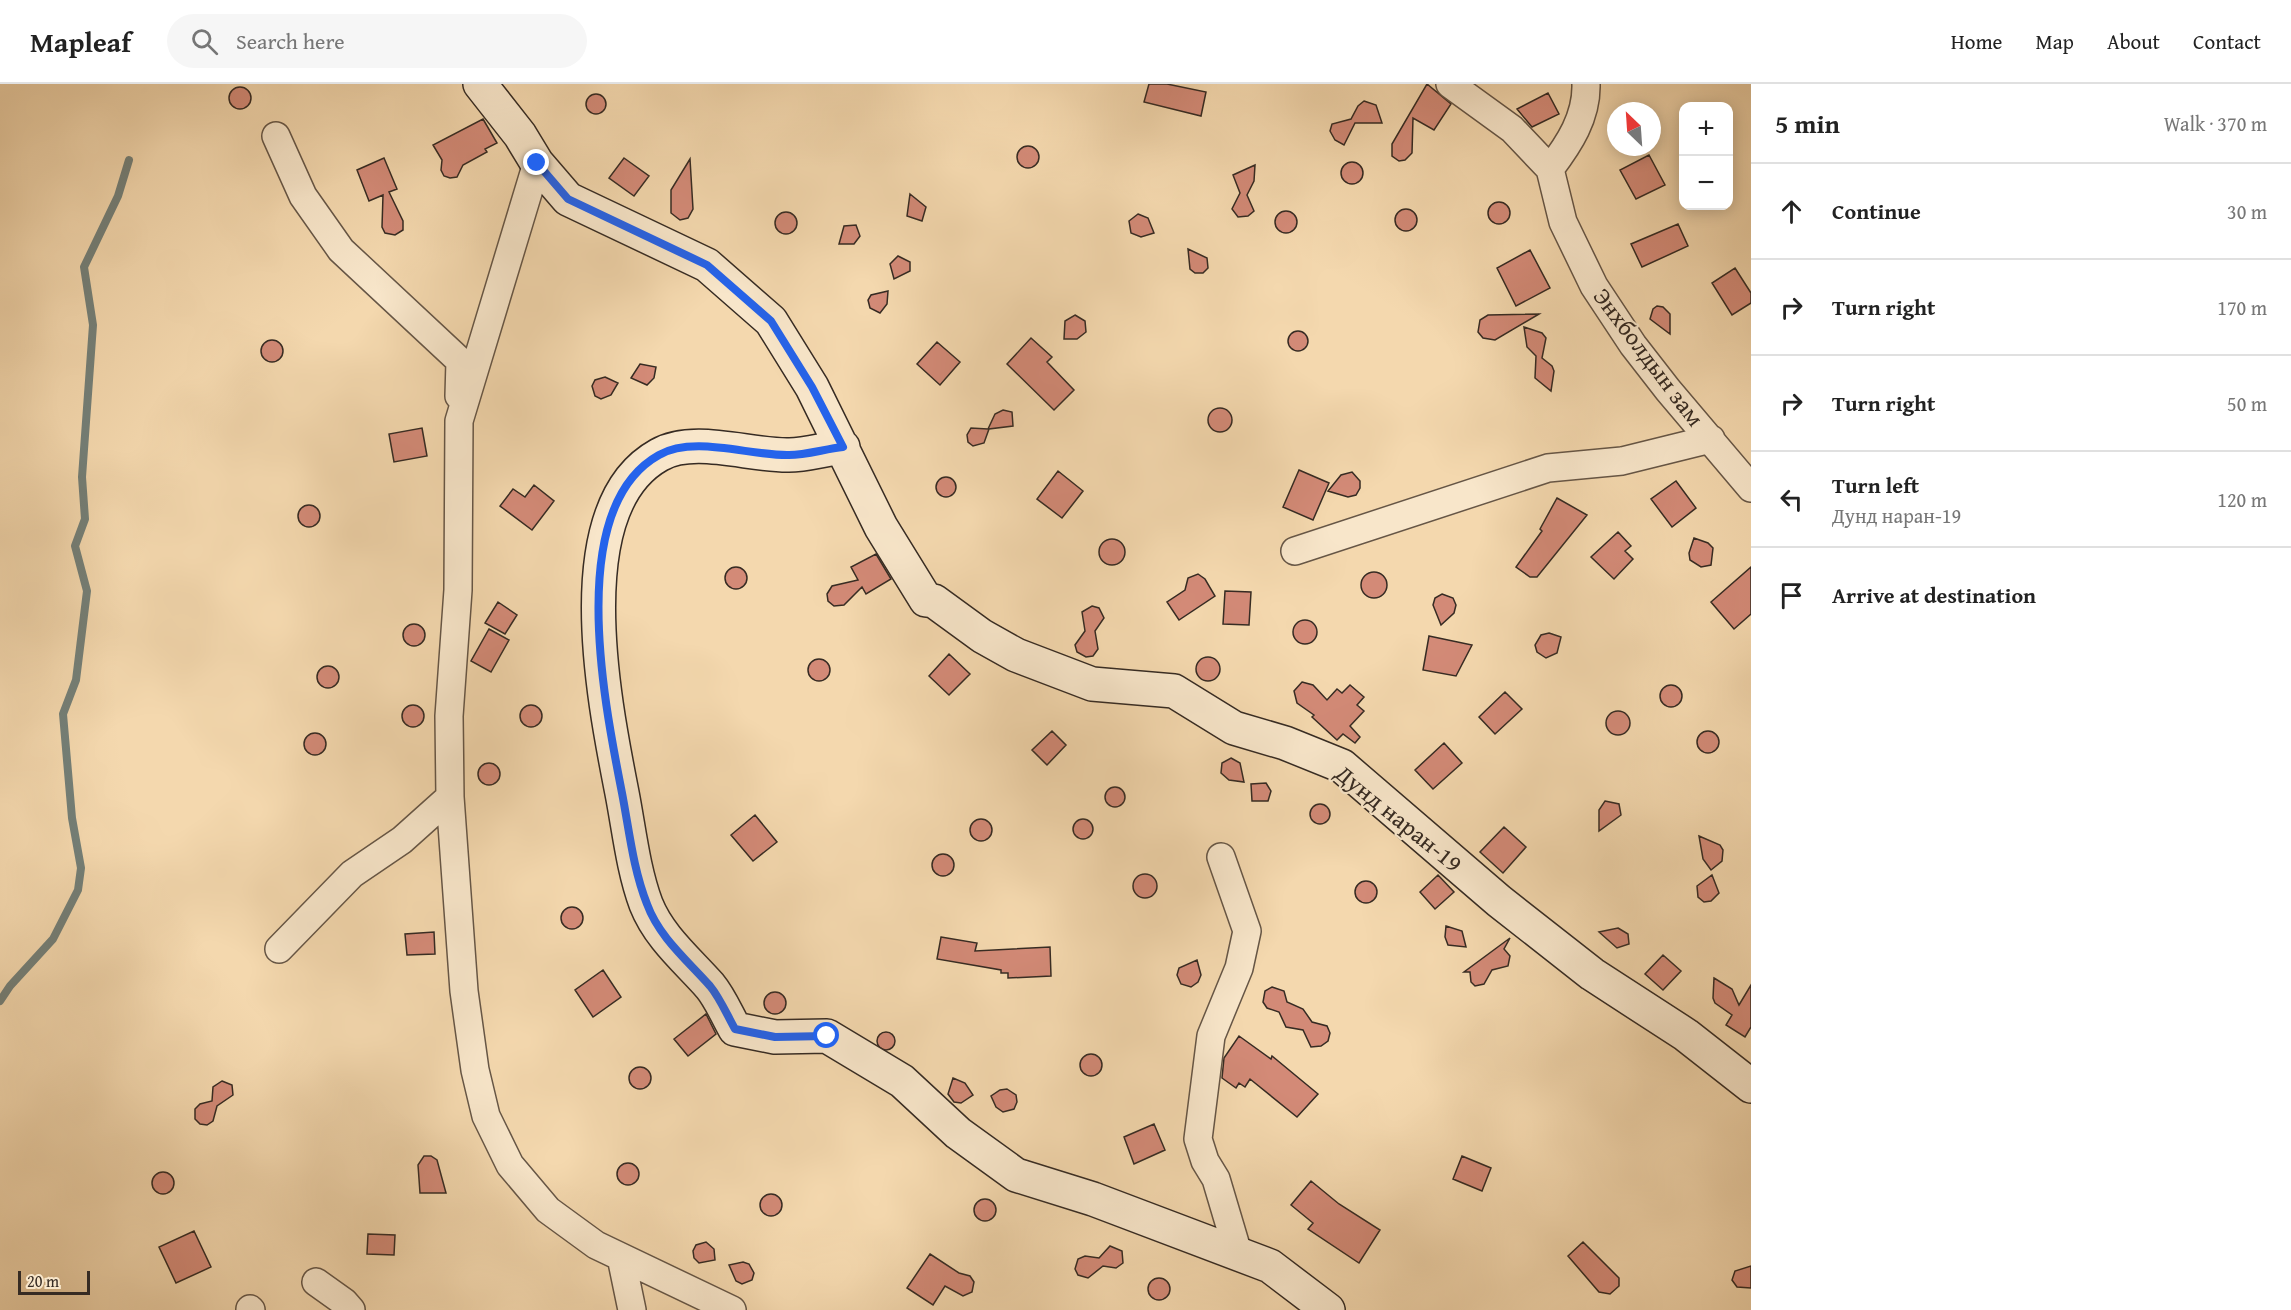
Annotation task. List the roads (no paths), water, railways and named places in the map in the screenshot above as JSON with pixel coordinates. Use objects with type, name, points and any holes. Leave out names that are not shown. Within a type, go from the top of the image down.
[{"type":"street","name":"Дунд наран-19","points":[[480,84],[520,135],[537,163],[568,199],[707,265],[771,321],[812,387],[881,527],[926,600],[934,601],[982,636],[1016,655],[1092,684],[1174,691],[1234,728],[1284,743],[1342,766],[1509,909],[1592,974],[1686,1035],[1751,1086]]},
{"type":"street","name":"Энхболдын зам","points":[[1450,84],[1512,129],[1550,169],[1563,222],[1594,286],[1633,345],[1751,488]]},
{"type":"street","points":[[1550,169],[1570,142],[1583,112],[1587,102],[1586,84]]},
{"type":"street","points":[[276,136],[303,196],[341,250],[459,361],[458,590],[449,716],[450,797],[464,991],[475,1070],[486,1116],[510,1165],[548,1210],[596,1245],[732,1310]]},
{"type":"street","points":[[459,421],[537,163]]},
{"type":"street","points":[[1295,551],[1548,468],[1622,461],[1711,439]]},
{"type":"street","points":[[843,447],[792,455],[698,445],[660,454],[630,479],[613,510],[604,539],[600,565],[598,612],[601,654],[628,830],[647,905],[675,951],[712,987],[735,1029],[775,1037],[827,1036],[902,1082],[958,1133],[1016,1175],[1093,1199],[1270,1266],[1328,1310]]},
{"type":"street","points":[[279,950],[352,874],[402,840],[450,797]]},
{"type":"street","points":[[1221,857],[1247,931],[1239,968],[1211,1036],[1198,1139],[1205,1161],[1216,1179],[1238,1253]]},
{"type":"street","points":[[621,1257],[632,1310]]},
{"type":"street","points":[[316,1282],[344,1302],[351,1310]]},
{"type":"waterway","points":[[0,1001],[10,986],[53,939],[78,890],[81,868],[72,818],[63,714],[76,680],[87,591],[75,546],[85,519],[82,477],[93,325],[84,267],[118,196],[129,160]]}]
